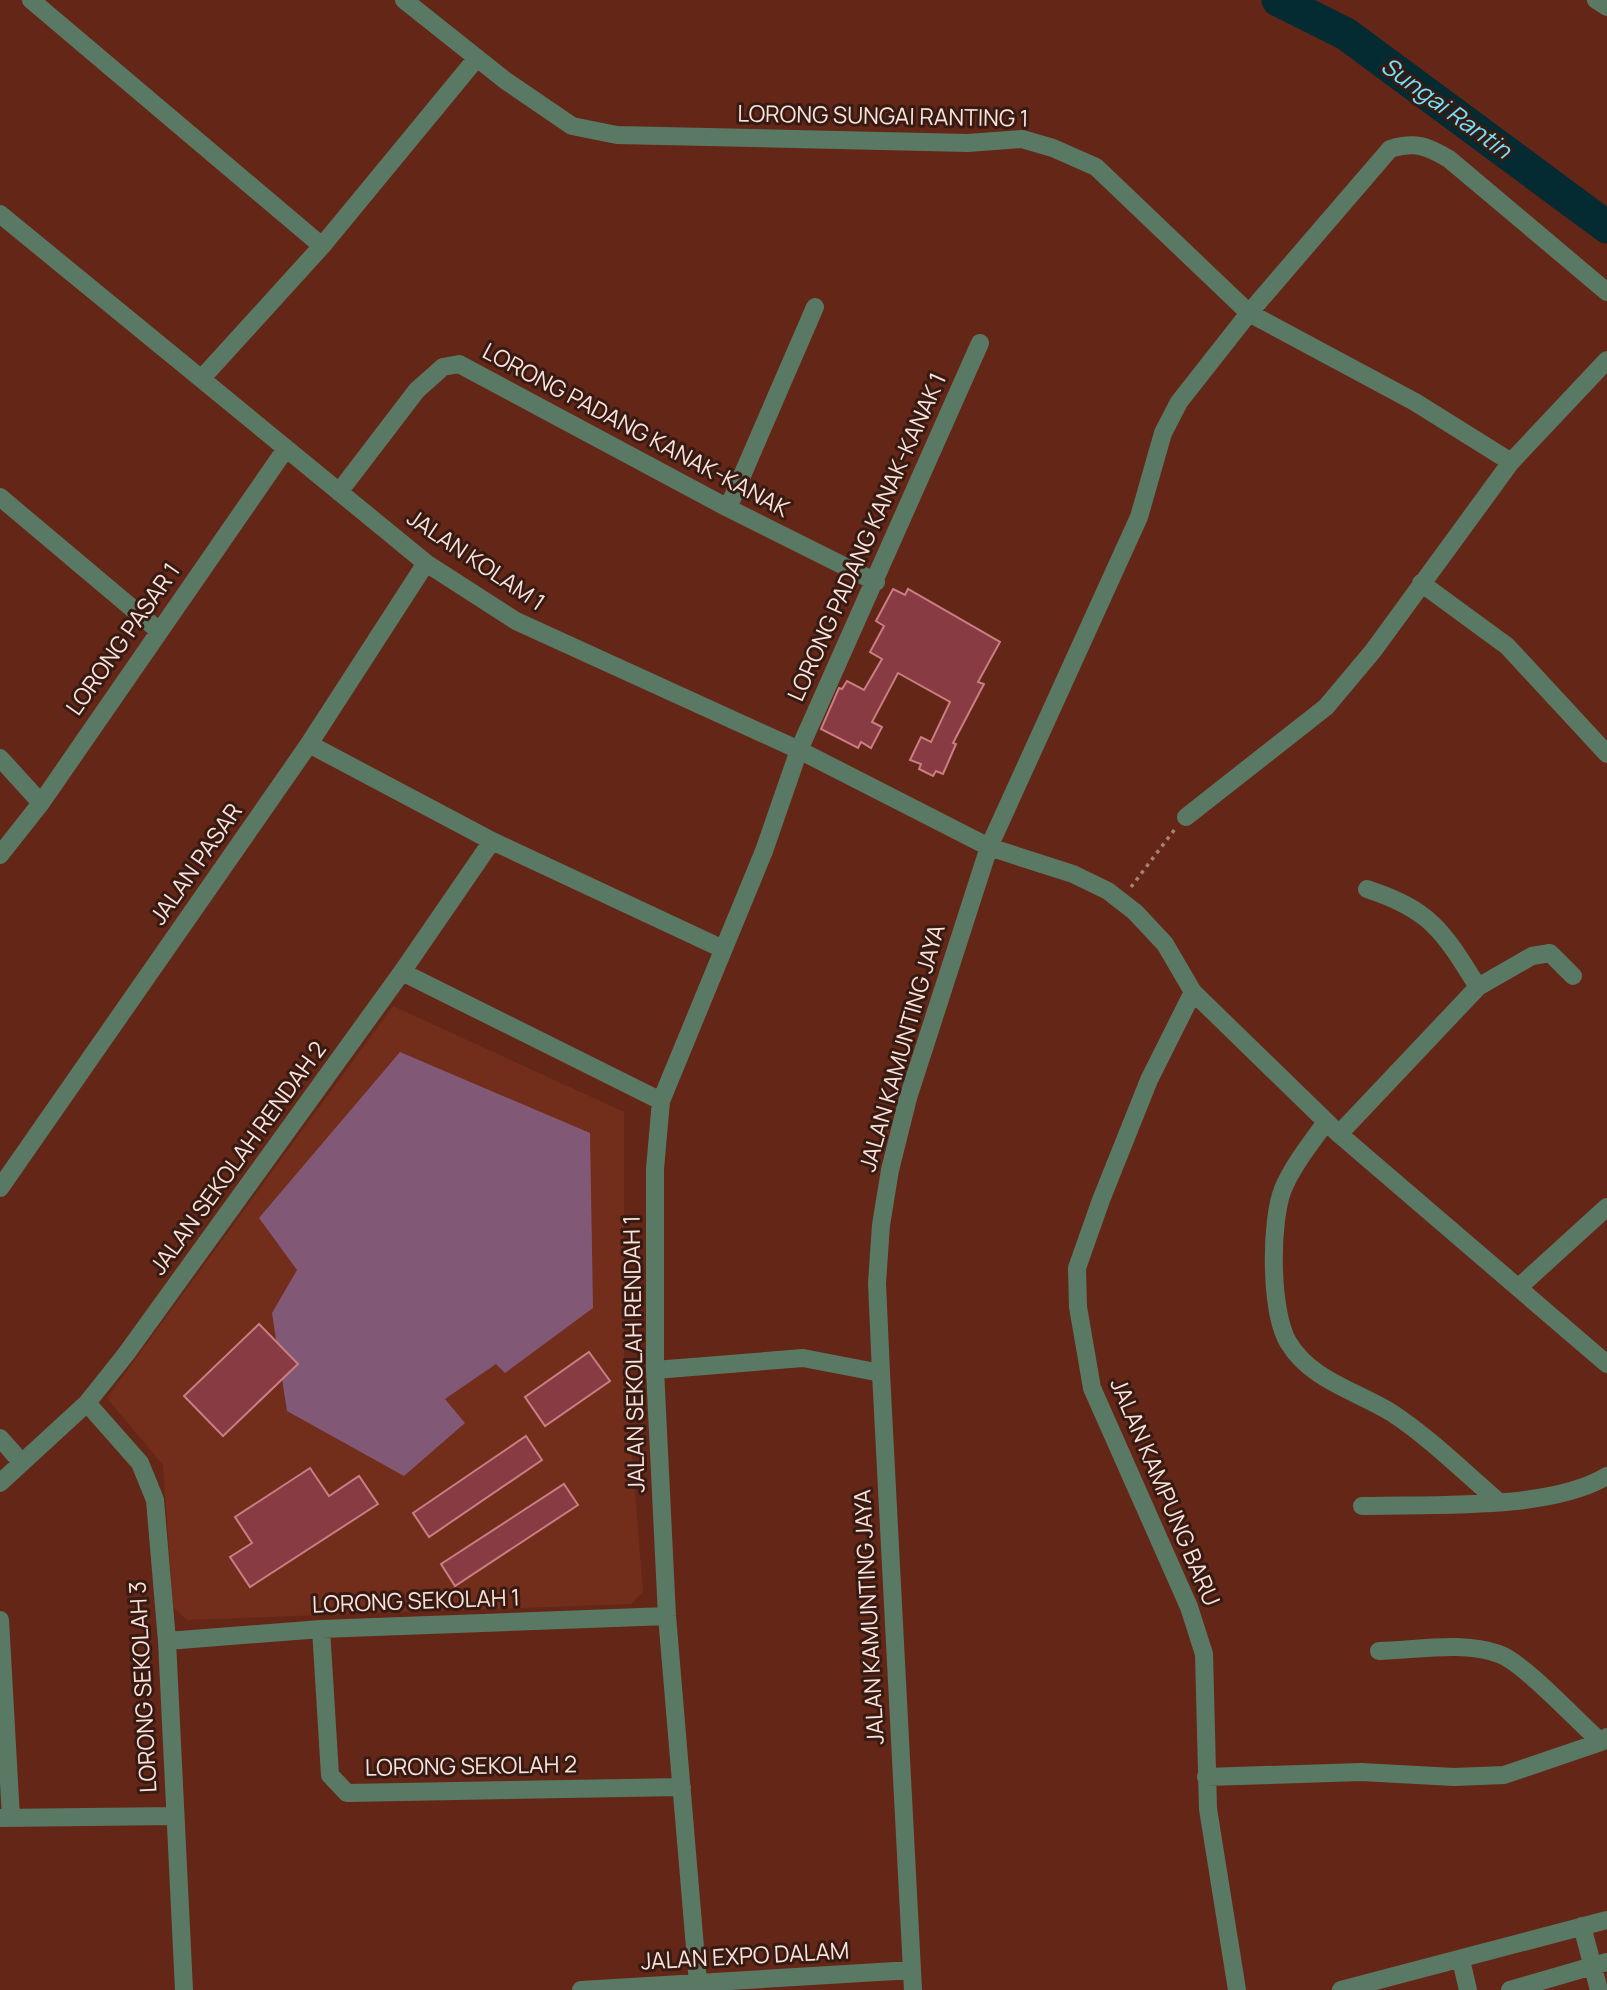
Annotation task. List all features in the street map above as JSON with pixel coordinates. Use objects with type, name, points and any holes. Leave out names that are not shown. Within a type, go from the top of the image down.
[{"type":"street","points":[[31,0],[322,246]]},
{"type":"street","name":"LORONG SUNGAI RANTING 1","points":[[404,0],[476,59],[572,125],[617,135],[968,143],[1022,139],[1053,148],[1096,167],[1249,313],[1415,401],[1511,462]]},
{"type":"street","points":[[1596,0],[1607,7]]},
{"type":"street","points":[[202,378],[322,246],[476,59]]},
{"type":"street","name":"JALAN KAMUNTING JAYA","points":[[913,1990],[877,1283],[881,1225],[890,1170],[908,1098],[989,847],[1139,517],[1163,433],[1179,402],[1249,313],[1390,149],[1408,144],[1427,145],[1449,159],[1607,292]]},
{"type":"street","name":"JALAN KOLAM 1","points":[[0,214],[426,563],[516,621],[799,750],[989,847],[1073,874],[1121,902],[1165,944],[1193,992],[1333,1128],[1607,1364]]},
{"type":"street","points":[[728,508],[815,307]]},
{"type":"street","name":"LORONG PADANG KANAK-KANAK 1","points":[[799,750],[980,343]]},
{"type":"street","points":[[1186,817],[1326,707],[1373,651],[1511,462],[1607,360]]},
{"type":"street","name":"LORONG PADANG KANAK-KANAK","points":[[339,492],[417,390],[443,367],[459,364],[728,508],[876,582]]},
{"type":"street","name":"LORONG PASAR 1","points":[[0,855],[41,803],[158,630],[285,450]]},
{"type":"street","points":[[0,497],[158,630]]},
{"type":"street","name":"JALAN PASAR","points":[[0,1188],[309,744],[426,563]]},
{"type":"street","points":[[1421,583],[1507,646],[1607,754]]},
{"type":"street","points":[[309,744],[492,841],[723,949]]},
{"type":"street","name":"JALAN SEKOLAH RENDAH 1","points":[[698,1983],[667,1616],[654,1370],[655,1169],[661,1101],[764,851],[799,750]]},
{"type":"street","points":[[0,758],[41,803]]},
{"type":"street","name":"JALAN SEKOLAH RENDAH 2","points":[[0,1483],[87,1403],[127,1354],[402,972],[492,841]]},
{"type":"street","points":[[1367,889],[1401,900],[1421,911],[1449,941],[1478,987]]},
{"type":"street","points":[[1499,1502],[1391,1413],[1331,1382],[1307,1363],[1288,1342],[1280,1320],[1276,1286],[1278,1215],[1282,1191],[1290,1175],[1333,1128],[1478,987],[1532,956],[1550,953],[1573,976]]},
{"type":"street","points":[[402,972],[661,1101]]},
{"type":"street","name":"JALAN KAMPUNG BARU","points":[[1193,992],[1149,1080],[1077,1268],[1082,1344],[1092,1388],[1189,1606],[1204,1654],[1206,1777],[1217,1875],[1237,1990]]},
{"type":"street","points":[[1519,1287],[1607,1207]]},
{"type":"street","points":[[654,1370],[803,1358],[881,1373]]},
{"type":"street","name":"LORONG SEKOLAH 3","points":[[87,1403],[139,1464],[150,1482],[155,1500],[167,1641],[184,1990]]},
{"type":"street","points":[[0,1438],[22,1463]]},
{"type":"street","points":[[1362,1506],[1499,1502],[1556,1495],[1593,1485],[1607,1476]]},
{"type":"street","name":"LORONG SEKOLAH 1","points":[[167,1641],[321,1629],[667,1616]]},
{"type":"street","points":[[0,1620],[5,1818],[174,1816]]},
{"type":"street","name":"LORONG SEKOLAH 2","points":[[321,1629],[330,1774],[347,1793],[682,1787]]},
{"type":"street","points":[[1206,1777],[1361,1772],[1454,1777],[1504,1775],[1604,1740],[1522,1668],[1500,1654],[1471,1648],[1379,1651]]},
{"type":"street","points":[[1341,1990],[1607,1920]]},
{"type":"street","points":[[1582,1926],[1599,1964],[1599,1990]]},
{"type":"street","points":[[1461,1960],[1468,1990]]},
{"type":"street","points":[[1510,1990],[1599,1964]]},
{"type":"street","name":"JALAN EXPO DALAM","points":[[581,1990],[912,1970]]},
{"type":"path","points":[[1121,902],[1162,842],[1186,817]]},
{"type":"shaded area","points":[[393,1006],[624,1112],[624,1354],[643,1592],[631,1604],[187,1620],[173,1607],[163,1465],[107,1398]]},
{"type":"shaded area","points":[[400,1052],[590,1133],[593,1308],[505,1373],[496,1364],[445,1399],[465,1423],[404,1476],[287,1411],[272,1313],[297,1270],[259,1218]]},
{"type":"building","points":[[893,589],[905,595],[908,589],[1000,642],[978,682],[984,684],[953,743],[956,744],[943,774],[936,771],[933,776],[919,769],[921,764],[910,760],[921,737],[931,742],[950,702],[898,673],[872,722],[882,727],[871,748],[861,742],[858,748],[821,729],[839,688],[842,689],[847,681],[864,690],[882,659],[870,652],[884,626],[876,621]]},
{"type":"building","points":[[259,1324],[298,1364],[223,1436],[184,1396]]},
{"type":"building","points":[[589,1352],[610,1381],[545,1426],[525,1397]]},
{"type":"building","points":[[526,1436],[542,1460],[429,1537],[413,1513]]},
{"type":"building","points":[[310,1468],[329,1496],[359,1476],[378,1504],[250,1587],[230,1557],[252,1543],[235,1517]]},
{"type":"building","points":[[564,1484],[578,1505],[455,1586],[441,1564]]},
{"type":"waterway","name":"Sungai Rantin","points":[[1278,0],[1346,34],[1607,227]]}]
